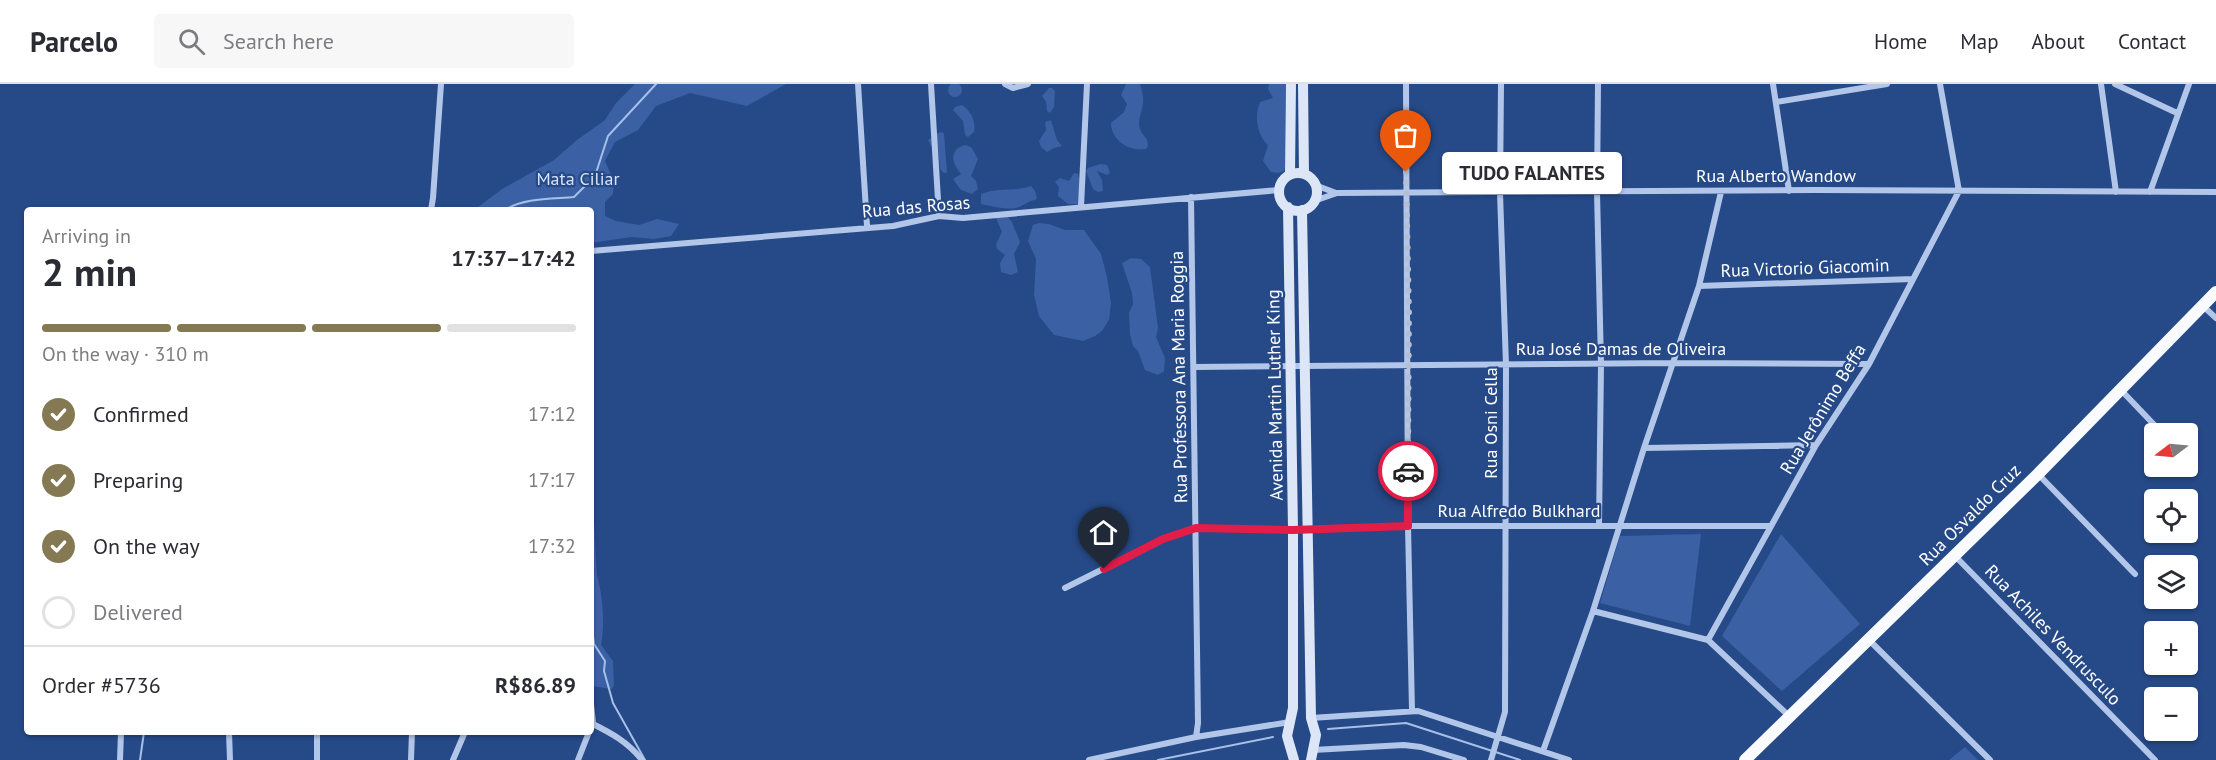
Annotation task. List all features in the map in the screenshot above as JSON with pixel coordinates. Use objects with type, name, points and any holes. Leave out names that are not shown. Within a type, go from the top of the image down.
[{"type":"highway","name":"Rua Osvaldo Cruz","points":[[1745,760],[2038,474],[2216,292]]},
{"type":"main road","points":[[1290,174],[1304,174],[1311,178],[1315,185],[1314,201],[1302,210],[1288,207],[1283,203],[1279,190],[1290,174],[1292,84]]},
{"type":"main road","points":[[1304,84],[1304,174]]},
{"type":"main road","name":"Avenida Martin Luther King","points":[[1288,207],[1293,708],[1287,736],[1293,755]]},
{"type":"main road","name":"Avenida Martin Luther King","points":[[1302,210],[1311,718],[1316,735],[1312,755]]},
{"type":"main road","points":[[1293,630],[1309,630]]},
{"type":"main road","points":[[1290,722],[1300,718],[1311,718]]},
{"type":"main road","points":[[1293,755],[1302,752],[1312,755]]},
{"type":"street","points":[[432,207],[441,84]]},
{"type":"street","points":[[858,84],[867,226]]},
{"type":"street","points":[[931,84],[939,216]]},
{"type":"street","points":[[1005,84],[1013,88],[1028,84]]},
{"type":"street","points":[[1082,206],[1087,84]]},
{"type":"street","points":[[1406,84],[1409,312],[1408,526],[1412,710]]},
{"type":"street","name":"Rua Osni Cella","points":[[1491,759],[1505,712],[1506,364],[1500,193],[1501,84]]},
{"type":"street","points":[[1598,84],[1597,192],[1601,364],[1599,526]]},
{"type":"street","points":[[1773,84],[1789,190]]},
{"type":"street","points":[[1776,102],[1859,86],[1887,84]]},
{"type":"street","points":[[1940,84],[1959,191]]},
{"type":"street","points":[[2101,84],[2116,192]]},
{"type":"street","points":[[2115,84],[2177,113]]},
{"type":"street","points":[[2150,192],[2189,84]]},
{"type":"street","name":"Rua Alberto Wandow","points":[[1315,185],[1337,193],[1406,194],[1789,190],[2216,192]]},
{"type":"street","name":"Rua das Rosas","points":[[594,250],[867,226],[902,225],[939,216],[963,218],[1279,190]]},
{"type":"street","name":"Rua Jerônimo Beffa","points":[[1708,640],[1816,445],[1869,364],[1959,191]]},
{"type":"street","points":[[1543,751],[1593,611],[1644,448],[1699,286],[1721,192]]},
{"type":"street","name":"Rua Alberto Wandow","points":[[1314,201],[1337,193]]},
{"type":"street","name":"Rua Professora Ana Maria Roggia","points":[[1191,197],[1197,737]]},
{"type":"street","name":"Rua Victorio Giacomin","points":[[1699,286],[1913,279]]},
{"type":"street","points":[[2203,305],[2216,318]]},
{"type":"street","name":"Rua José Damas de Oliveira","points":[[1194,367],[1672,363],[1869,364]]},
{"type":"street","points":[[2120,389],[2152,423]]},
{"type":"street","points":[[1644,448],[1816,445]]},
{"type":"street","points":[[2038,474],[2135,574]]},
{"type":"street","name":"Rua Alfredo Bulkhard","points":[[1065,588],[1163,539],[1196,528],[1293,530],[1408,526],[1771,526]]},
{"type":"street","name":"Rua Achiles Vendrusculo","points":[[1955,556],[2155,760]]},
{"type":"street","points":[[1593,611],[1708,640],[1789,716]]},
{"type":"street","points":[[1868,639],[1990,760]]},
{"type":"street","points":[[1311,718],[1412,710],[1569,760]]},
{"type":"street","points":[[1089,760],[1197,737],[1290,722]]},
{"type":"street","points":[[594,728],[633,748],[642,760]]},
{"type":"street","points":[[120,760],[121,735]]},
{"type":"street","points":[[228,735],[230,760]]},
{"type":"street","points":[[316,735],[317,760]]},
{"type":"street","points":[[411,760],[412,735]]},
{"type":"street","points":[[453,760],[464,735]]},
{"type":"street","points":[[578,760],[588,735]]},
{"type":"street","points":[[1312,755],[1404,745],[1421,747],[1464,760]]},
{"type":"green space","points":[[955,83],[960,85],[962,90],[960,95],[955,97],[950,95],[948,90],[950,85]]},
{"type":"green space","name":"Mata Ciliar","points":[[635,84],[786,84],[747,106],[690,93],[656,106],[638,130],[615,142],[605,161],[614,182],[613,194],[605,202],[605,216],[616,221],[639,225],[657,219],[679,224],[671,236],[654,239],[631,237],[594,243],[594,207],[478,207],[502,189],[554,160],[605,120],[616,103]]},
{"type":"green space","points":[[1126,84],[1140,84],[1143,101],[1139,126],[1147,141],[1146,149],[1127,147],[1114,135],[1112,129],[1111,123],[1124,112],[1127,104],[1121,95]]},
{"type":"green space","points":[[1269,84],[1286,84],[1285,168],[1284,171],[1278,173],[1271,172],[1263,161],[1268,145],[1261,136],[1257,119],[1260,102],[1273,98],[1268,89]]},
{"type":"green space","points":[[1049,88],[1055,91],[1054,107],[1050,113],[1047,111],[1046,102],[1042,96]]},
{"type":"green space","points":[[962,105],[970,113],[974,124],[974,132],[968,137],[965,135],[963,121],[953,110]]},
{"type":"green space","points":[[1051,120],[1057,140],[1062,146],[1047,152],[1041,147],[1039,141],[1046,130],[1045,122]]},
{"type":"green space","points":[[940,132],[944,133],[947,173],[940,169],[938,148],[931,146],[928,140]]},
{"type":"green space","points":[[965,145],[971,147],[978,159],[971,176],[976,181],[978,189],[972,194],[961,190],[953,179],[961,174],[955,166],[954,153]]},
{"type":"green space","points":[[1100,164],[1107,165],[1110,173],[1107,175],[1097,171],[1102,180],[1103,191],[1098,192],[1093,189],[1086,171]]},
{"type":"green space","points":[[1074,173],[1078,174],[1085,201],[1079,204],[1068,204],[1058,196],[1059,187],[1055,182],[1060,178],[1069,181]]},
{"type":"green space","points":[[1031,186],[1037,198],[1019,207],[1003,208],[981,204],[981,194]]},
{"type":"green space","points":[[1008,217],[1020,242],[1014,254],[1018,272],[1011,275],[1001,272],[1000,263],[1005,255],[997,249],[996,244],[1002,232],[996,218]]},
{"type":"green space","points":[[1039,223],[1065,230],[1084,230],[1101,254],[1111,303],[1109,320],[1102,331],[1095,336],[1083,341],[1054,335],[1039,316],[1034,295],[1036,259],[1028,241],[1033,225]]},
{"type":"green space","points":[[1131,258],[1141,259],[1150,267],[1158,328],[1156,337],[1165,358],[1164,371],[1158,375],[1145,370],[1138,351],[1133,346],[1130,334],[1129,313],[1133,304],[1132,293],[1122,263]]},
{"type":"green space","points":[[594,522],[597,576],[603,610],[601,645],[613,661],[614,685],[612,689],[594,686]]},
{"type":"green space","points":[[1701,534],[1690,626],[1600,603],[1620,536]]},
{"type":"green space","points":[[1781,534],[1860,624],[1782,691],[1722,636]]},
{"type":"green space","points":[[1965,747],[1978,760],[1949,760]]},
{"type":"waterway","points":[[510,207],[529,201],[574,197],[595,176],[608,136],[656,84]]},
{"type":"waterway","points":[[594,644],[605,661],[604,671],[613,703],[645,760]]},
{"type":"waterway","points":[[1328,729],[1406,723],[1520,760]]},
{"type":"waterway","points":[[140,760],[144,735]]},
{"type":"waterway","points":[[1158,760],[1273,737]]},
{"type":"way so far","points":[[1406,172],[1409,312],[1408,471]]},
{"type":"place","name":"TUDO FALANTES","points":[[1406,172]]},
{"type":"route","points":[[1104,569],[1163,539],[1196,528],[1293,530],[1408,526],[1408,471]]}]
